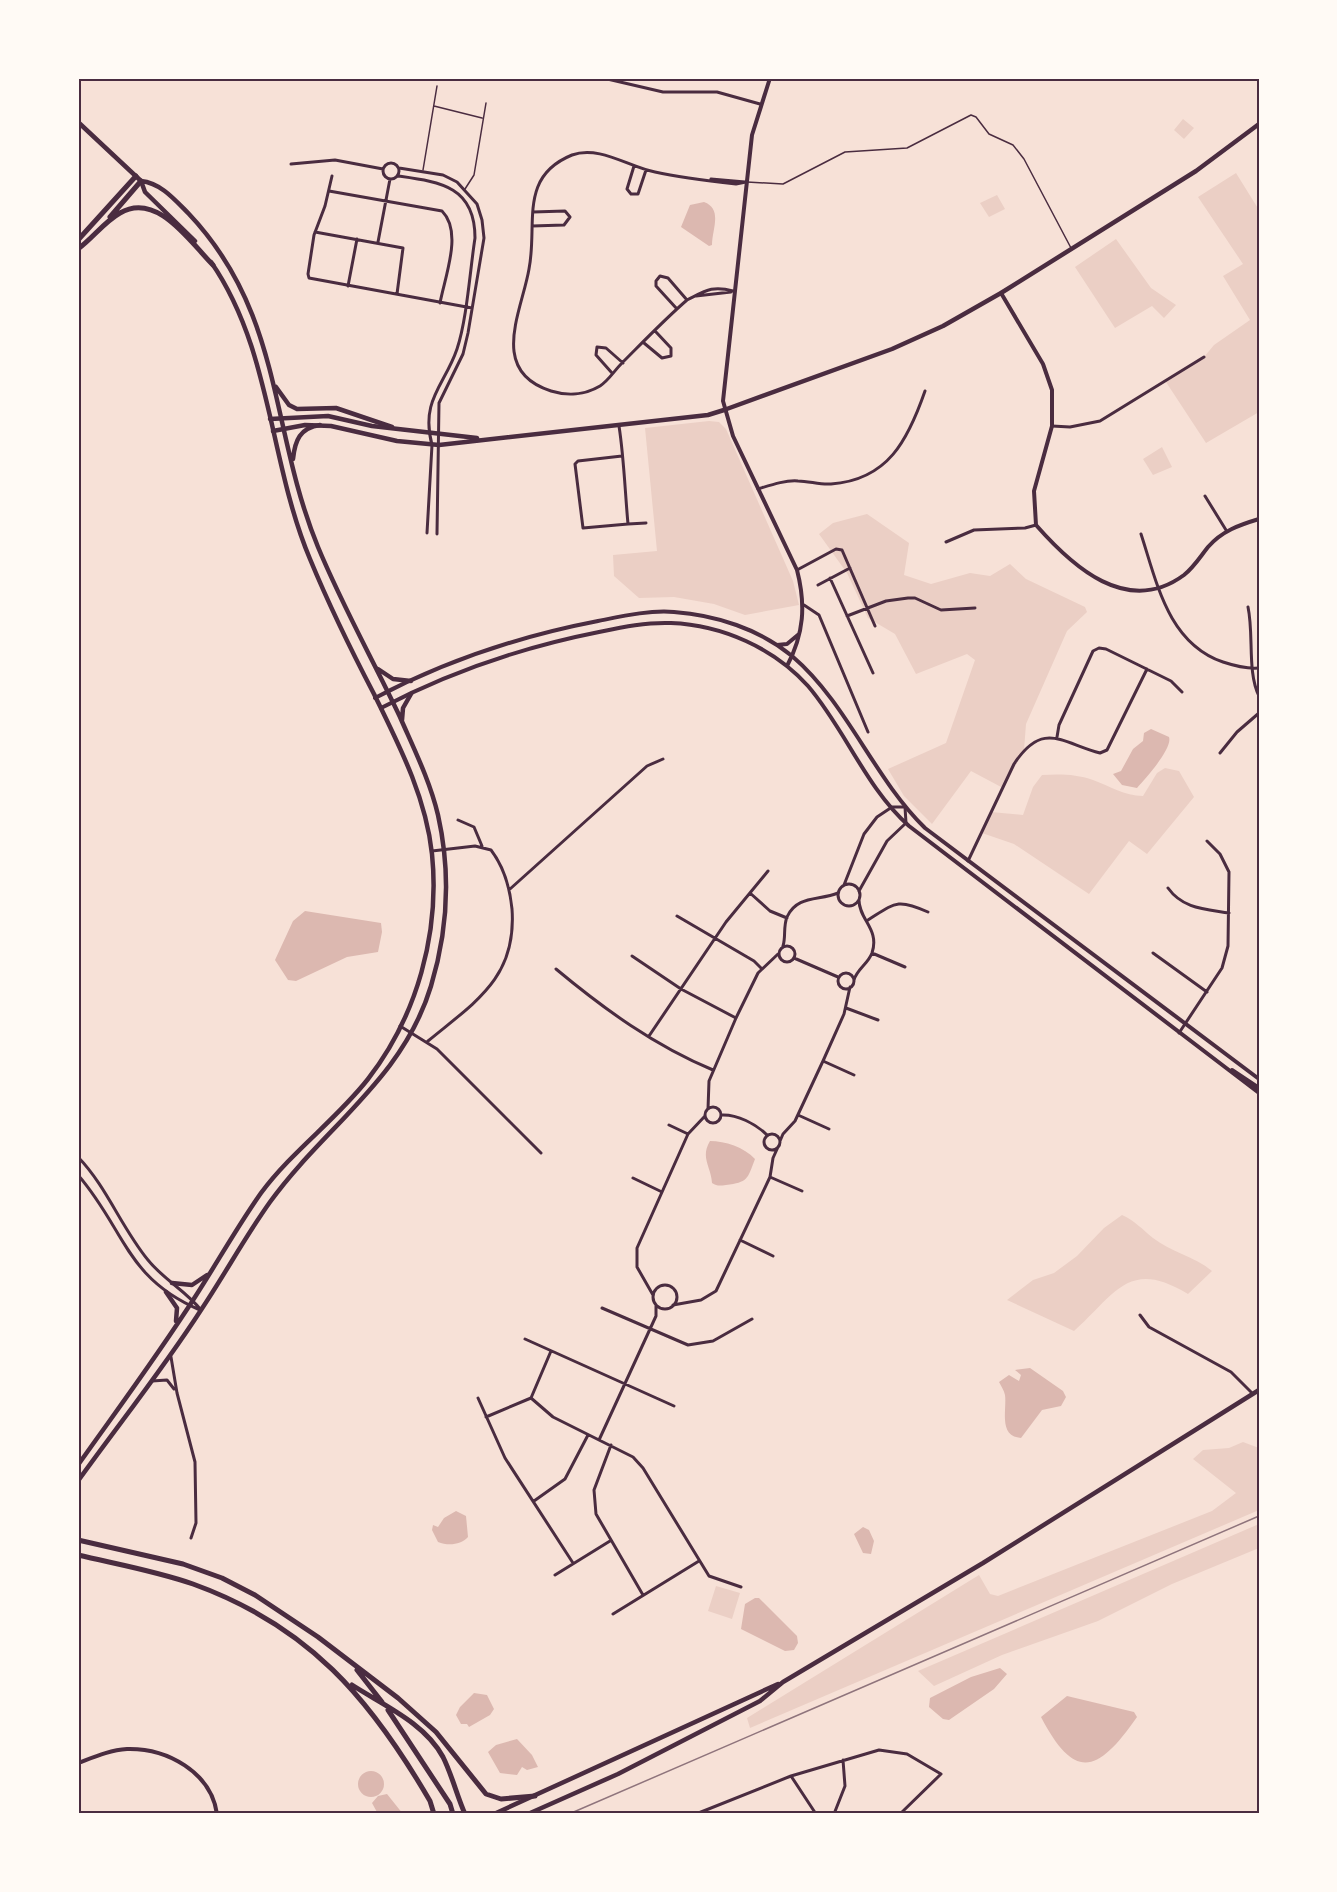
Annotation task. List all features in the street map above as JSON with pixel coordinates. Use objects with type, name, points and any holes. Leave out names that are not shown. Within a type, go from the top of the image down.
[{"type":"highway","points":[[78,240],[136,176]]},
{"type":"highway","points":[[98,232],[141,181]]},
{"type":"highway","points":[[78,249],[121,212],[130,208],[148,208],[162,214],[213,265]]},
{"type":"highway","points":[[78,1540],[183,1564],[222,1578],[282,1612],[352,1664],[436,1732],[486,1794],[501,1799],[535,1796]]},
{"type":"highway","points":[[78,1556],[159,1574],[235,1601],[304,1643],[348,1683],[397,1746],[430,1801],[434,1814]]},
{"type":"highway","points":[[352,1664],[386,1707],[450,1804],[453,1814]]},
{"type":"highway","points":[[348,1683],[412,1723],[434,1744],[444,1759],[465,1814]]},
{"type":"main road","points":[[78,122],[141,181],[145,192],[191,237],[213,265],[246,330],[294,517],[310,559],[408,763],[420,799],[432,851],[433,900],[427,952],[412,1002],[369,1078],[280,1168],[173,1330],[78,1465]]},
{"type":"main road","points":[[273,431],[320,425],[343,427],[397,441],[439,445],[708,415],[892,349],[944,326],[1196,171],[1259,124]]},
{"type":"main road","points":[[78,1481],[201,1310],[270,1202],[319,1144],[378,1083],[424,1006],[439,957],[446,903],[445,850],[430,788],[393,702],[318,546],[292,465],[273,382],[251,307],[224,256],[180,205],[154,182],[141,181]]},
{"type":"main road","points":[[273,382],[282,398],[291,407],[336,408],[392,427]]},
{"type":"main road","points":[[270,419],[328,416],[372,426],[486,439]]},
{"type":"main road","points":[[292,465],[297,439],[309,427],[320,425]]},
{"type":"main road","points":[[376,667],[393,679],[411,681]]},
{"type":"main road","points":[[402,723],[403,708],[411,694]]},
{"type":"main road","points":[[172,1283],[192,1285],[209,1273]]},
{"type":"main road","points":[[166,1292],[177,1308],[178,1318],[173,1330]]},
{"type":"main road","points":[[528,1814],[618,1774],[760,1701],[783,1682],[990,1558],[1259,1390]]},
{"type":"main road","points":[[494,1814],[755,1692],[783,1682]]},
{"type":"street","points":[[603,78],[663,92],[717,93],[760,104]]},
{"type":"street","points":[[770,78],[752,135],[733,291],[724,410],[796,570],[804,605],[801,631],[787,666]]},
{"type":"street","points":[[733,291],[711,289],[700,291],[696,296],[687,300],[613,374],[590,390],[569,394],[548,390],[536,384],[521,368],[513,347],[513,326],[530,269],[533,199],[539,181],[550,167],[564,159],[589,153],[602,154],[646,170],[736,184],[746,182]]},
{"type":"street","points":[[291,164],[335,160],[383,169],[391,163],[399,168],[443,175],[465,189],[477,204],[484,238],[472,308],[463,354],[439,403],[436,534]]},
{"type":"street","points":[[634,166],[628,185],[631,194],[638,194],[646,170]]},
{"type":"street","points":[[398,176],[399,168]]},
{"type":"street","points":[[383,169],[384,175],[390,179]]},
{"type":"street","points":[[332,176],[315,232],[309,278],[472,308]]},
{"type":"street","points":[[390,179],[398,176],[446,184],[461,195],[475,222],[476,238],[457,347],[432,399],[427,533]]},
{"type":"street","points":[[378,243],[390,179]]},
{"type":"street","points":[[329,191],[442,211],[449,218],[453,231],[440,303]]},
{"type":"street","points":[[532,226],[564,225],[570,218],[563,211],[533,212]]},
{"type":"street","points":[[315,232],[403,248],[397,295]]},
{"type":"street","points":[[348,286],[357,239]]},
{"type":"street","points":[[677,309],[656,285],[657,278],[664,276],[668,278],[687,300]]},
{"type":"street","points":[[1001,293],[1046,372],[1054,403],[1052,426],[1034,490],[1036,525],[1054,545],[1094,579],[1112,586],[1136,590],[1158,587],[1182,576],[1226,530],[1259,519]]},
{"type":"street","points":[[645,343],[662,358],[671,357],[671,348],[655,332]]},
{"type":"street","points":[[613,374],[596,355],[597,347],[606,348],[622,363]]},
{"type":"street","points":[[1052,426],[1070,427],[1100,421],[1204,357]]},
{"type":"street","points":[[758,489],[796,480],[828,484],[847,482],[880,468],[897,451],[925,391]]},
{"type":"street","points":[[618,424],[628,524]]},
{"type":"street","points":[[622,456],[578,461],[574,467],[581,527],[585,529],[646,523]]},
{"type":"street","points":[[1205,496],[1226,530]]},
{"type":"street","points":[[427,507],[436,507]]},
{"type":"street","points":[[946,542],[974,530],[1025,528],[1036,525]]},
{"type":"street","points":[[1141,534],[1167,611],[1182,634],[1196,648],[1214,658],[1259,668]]},
{"type":"street","points":[[796,570],[836,549],[842,550],[875,626]]},
{"type":"street","points":[[818,585],[850,568]]},
{"type":"street","points":[[830,578],[873,673]]},
{"type":"street","points":[[847,616],[886,601],[908,598],[915,598],[941,610],[975,608]]},
{"type":"street","points":[[804,605],[819,615],[868,732]]},
{"type":"street","points":[[1248,607],[1252,629],[1253,681],[1259,696]]},
{"type":"street","points":[[375,698],[449,663],[512,641],[639,613],[673,612],[712,617],[754,632],[792,657],[834,703],[905,807],[925,828],[1259,1079]]},
{"type":"street","points":[[381,708],[454,673],[507,655],[554,641],[638,624],[671,623],[719,631],[753,645],[787,666],[807,686],[827,711],[892,807],[906,823],[1259,1093]]},
{"type":"street","points":[[776,645],[794,640],[801,631]]},
{"type":"street","points":[[1057,737],[1059,725],[1094,651],[1099,648],[1106,649],[1178,685],[1182,692]]},
{"type":"street","points":[[969,861],[1014,764],[1024,750],[1038,741],[1057,737],[1100,753],[1107,750],[1147,669]]},
{"type":"street","points":[[1220,753],[1237,732],[1259,713]]},
{"type":"street","points":[[510,889],[647,766],[663,759]]},
{"type":"street","points":[[599,1440],[656,1316],[653,1295],[639,1273],[636,1255],[688,1134],[700,1124],[708,1109],[709,1081],[736,1018],[762,969],[773,961],[783,946],[787,918],[801,902],[838,893],[844,885],[864,834],[877,817],[892,807],[905,807]]},
{"type":"street","points":[[905,807],[906,823]]},
{"type":"street","points":[[428,1041],[487,990],[503,969],[512,940],[510,889],[494,854],[482,846],[474,827],[458,820]]},
{"type":"street","points":[[656,1316],[673,1305],[701,1300],[716,1291],[770,1177],[773,1158],[783,1134],[798,1115],[824,1061],[846,1008],[846,998],[850,987],[872,953],[874,934],[863,913],[859,891],[886,841],[906,823]]},
{"type":"street","points":[[1179,1034],[1226,959],[1229,913],[1228,872],[1220,854],[1207,841]]},
{"type":"street","points":[[432,851],[482,846]]},
{"type":"street","points":[[649,1036],[714,939],[768,871]]},
{"type":"street","points":[[844,885],[854,886],[859,891]]},
{"type":"street","points":[[1168,888],[1180,901],[1188,905],[1229,913]]},
{"type":"street","points":[[750,893],[770,910],[787,918]]},
{"type":"street","points":[[838,893],[838,898]]},
{"type":"street","points":[[832,895],[844,905],[863,913]]},
{"type":"street","points":[[851,906],[859,900]]},
{"type":"street","points":[[868,920],[898,902],[906,902],[928,912]]},
{"type":"street","points":[[677,916],[754,961],[762,969]]},
{"type":"street","points":[[773,961],[789,963],[794,958],[795,952],[784,939]]},
{"type":"street","points":[[783,946],[790,946]]},
{"type":"street","points":[[872,953],[905,967]]},
{"type":"street","points":[[1154,953],[1207,992]]},
{"type":"street","points":[[778,954],[781,961]]},
{"type":"street","points":[[632,956],[681,989],[736,1018]]},
{"type":"street","points":[[794,958],[838,977]]},
{"type":"street","points":[[556,969],[600,1005],[675,1055],[713,1070]]},
{"type":"street","points":[[846,998],[837,982],[838,977],[843,973],[858,972]]},
{"type":"street","points":[[849,974],[854,980]]},
{"type":"street","points":[[842,988],[850,987]]},
{"type":"street","points":[[846,1008],[878,1020]]},
{"type":"street","points":[[400,1026],[428,1041],[541,1153]]},
{"type":"street","points":[[824,1061],[854,1076]]},
{"type":"street","points":[[1229,1070],[1238,1073],[1259,1088]]},
{"type":"street","points":[[710,1101],[721,1115],[740,1119],[767,1135],[783,1134]]},
{"type":"street","points":[[708,1109],[714,1107]]},
{"type":"street","points":[[700,1124],[717,1123],[721,1115]]},
{"type":"street","points":[[798,1115],[829,1129]]},
{"type":"street","points":[[705,1116],[710,1122]]},
{"type":"street","points":[[669,1125],[688,1134]]},
{"type":"street","points":[[775,1134],[780,1141]]},
{"type":"street","points":[[767,1135],[764,1142],[773,1158]]},
{"type":"street","points":[[767,1148],[778,1147]]},
{"type":"street","points":[[78,1157],[100,1183],[139,1248],[201,1310]]},
{"type":"street","points":[[78,1175],[89,1188],[132,1257],[156,1285],[201,1310]]},
{"type":"street","points":[[770,1177],[802,1191]]},
{"type":"street","points":[[633,1178],[662,1192]]},
{"type":"street","points":[[740,1240],[773,1256]]},
{"type":"street","points":[[650,1287],[668,1286],[682,1302]]},
{"type":"street","points":[[653,1295],[658,1288]]},
{"type":"street","points":[[673,1305],[676,1296]]},
{"type":"street","points":[[656,1305],[664,1309]]},
{"type":"street","points":[[602,1308],[682,1343],[698,1345],[730,1333],[752,1319]]},
{"type":"street","points":[[1140,1315],[1149,1327],[1236,1375],[1253,1394]]},
{"type":"street","points":[[525,1339],[674,1406]]},
{"type":"street","points":[[486,1417],[531,1398],[551,1351]]},
{"type":"street","points":[[170,1354],[177,1393],[195,1462],[196,1523],[191,1538]]},
{"type":"street","points":[[150,1381],[166,1380],[177,1393]]},
{"type":"street","points":[[478,1398],[505,1458],[573,1563]]},
{"type":"street","points":[[531,1398],[553,1417],[633,1457],[643,1468],[709,1576],[741,1587]]},
{"type":"street","points":[[534,1501],[565,1479],[588,1435]]},
{"type":"street","points":[[611,1446],[598,1474],[594,1500],[596,1514],[644,1595]]},
{"type":"street","points":[[555,1575],[610,1541]]},
{"type":"street","points":[[613,1614],[699,1561]]},
{"type":"street","points":[[78,1763],[126,1749],[163,1754],[197,1774],[207,1787],[217,1814]]},
{"type":"street","points":[[696,1814],[791,1776],[879,1750],[897,1751],[921,1760],[941,1774],[900,1814]]},
{"type":"street","points":[[834,1814],[845,1786],[843,1760]]},
{"type":"street","points":[[791,1776],[816,1814]]},
{"type":"lane","points":[[423,171],[437,86]]},
{"type":"lane","points":[[465,189],[474,174],[486,103]]},
{"type":"lane","points":[[434,106],[484,119]]},
{"type":"lane","points":[[746,182],[783,184],[846,152],[907,148],[971,115],[976,117],[989,134],[1012,145],[1024,159],[1071,249]]},
{"type":"shaded area","points":[[1183,119],[1194,128],[1184,139],[1174,130]]},
{"type":"shaded area","points":[[1236,173],[1259,210],[1259,412],[1206,443],[1166,382],[1204,357],[1214,345],[1250,320],[1223,276],[1243,264],[1198,197]]},
{"type":"shaded area","points":[[997,195],[1005,209],[989,217],[980,203]]},
{"type":"shaded area","points":[[704,202],[710,205],[715,214],[712,245],[709,246],[681,227],[690,205]]},
{"type":"shaded area","points":[[1116,239],[1151,288],[1176,305],[1164,318],[1152,306],[1115,328],[1075,267]]},
{"type":"shaded area","points":[[709,421],[719,422],[726,429],[793,581],[799,605],[745,615],[714,604],[674,597],[639,598],[614,576],[613,555],[657,551],[645,428]]},
{"type":"shaded area","points":[[1162,447],[1172,467],[1153,475],[1143,459]]},
{"type":"shaded area","points":[[867,514],[909,543],[904,575],[931,584],[970,573],[990,576],[1010,564],[1026,579],[1085,607],[1087,612],[1067,631],[1026,724],[1024,750],[1003,788],[971,771],[932,824],[904,796],[888,769],[946,743],[975,660],[967,654],[916,674],[895,634],[868,618],[847,573],[819,534],[833,523]]},
{"type":"shaded area","points":[[1151,729],[1169,737],[1167,748],[1137,788],[1122,785],[1113,774],[1121,771],[1133,749],[1143,741],[1144,733]]},
{"type":"shaded area","points":[[1165,768],[1179,771],[1194,797],[1147,854],[1129,841],[1089,894],[1014,844],[982,833],[991,812],[1023,815],[1033,787],[1042,775],[1080,777],[1123,793],[1143,796],[1157,773]]},
{"type":"shaded area","points":[[305,911],[381,923],[382,932],[378,952],[347,957],[296,981],[288,980],[275,960],[293,921]]},
{"type":"shaded area","points":[[710,1141],[734,1146],[755,1159],[746,1179],[739,1183],[724,1185],[712,1183],[706,1157]]},
{"type":"shaded area","points":[[1122,1215],[1160,1243],[1198,1261],[1212,1271],[1188,1294],[1151,1279],[1137,1280],[1125,1285],[1113,1293],[1074,1331],[1007,1300],[1033,1280],[1054,1273],[1077,1256],[1104,1228]]},
{"type":"shaded area","points":[[1030,1368],[1063,1391],[1066,1397],[1061,1406],[1042,1410],[1021,1438],[1009,1433],[1006,1427],[1005,1395],[999,1382],[1009,1375],[1019,1381],[1021,1375],[1015,1370]]},
{"type":"shaded area","points":[[1243,1442],[1259,1448],[1259,1510],[750,1728],[747,1718],[979,1575],[990,1594],[998,1596],[1212,1511],[1236,1493],[1193,1459],[1203,1450],[1229,1448]]},
{"type":"shaded area","points":[[456,1511],[466,1516],[468,1537],[454,1544],[438,1542],[432,1530],[433,1525],[438,1527],[444,1518]]},
{"type":"shaded area","points":[[1259,1524],[1259,1548],[1172,1584],[1098,1621],[1002,1655],[934,1686],[918,1671]]},
{"type":"shaded area","points":[[863,1527],[869,1530],[874,1541],[871,1554],[863,1553],[854,1534]]},
{"type":"shaded area","points":[[716,1586],[740,1593],[732,1619],[708,1611]]},
{"type":"shaded area","points":[[759,1598],[797,1636],[798,1643],[794,1650],[785,1651],[741,1629],[745,1604]]},
{"type":"shaded area","points":[[1000,1668],[1007,1674],[994,1689],[949,1720],[943,1719],[929,1707],[930,1698],[971,1677]]},
{"type":"shaded area","points":[[474,1693],[487,1695],[494,1709],[490,1715],[469,1727],[467,1724],[461,1724],[456,1715],[460,1707]]},
{"type":"shaded area","points":[[1067,1696],[1134,1712],[1137,1717],[1110,1750],[1098,1759],[1087,1762],[1076,1760],[1065,1752],[1053,1738],[1041,1717]]},
{"type":"shaded area","points":[[517,1739],[532,1755],[538,1767],[527,1770],[522,1767],[517,1775],[500,1773],[488,1752],[496,1745]]},
{"type":"shaded area","points":[[371,1771],[380,1775],[384,1784],[380,1793],[371,1797],[362,1793],[358,1784],[362,1775]]},
{"type":"shaded area","points":[[387,1794],[403,1814],[378,1814],[372,1803],[378,1796]]},
{"type":"railway","points":[[569,1814],[1259,1516]]}]
